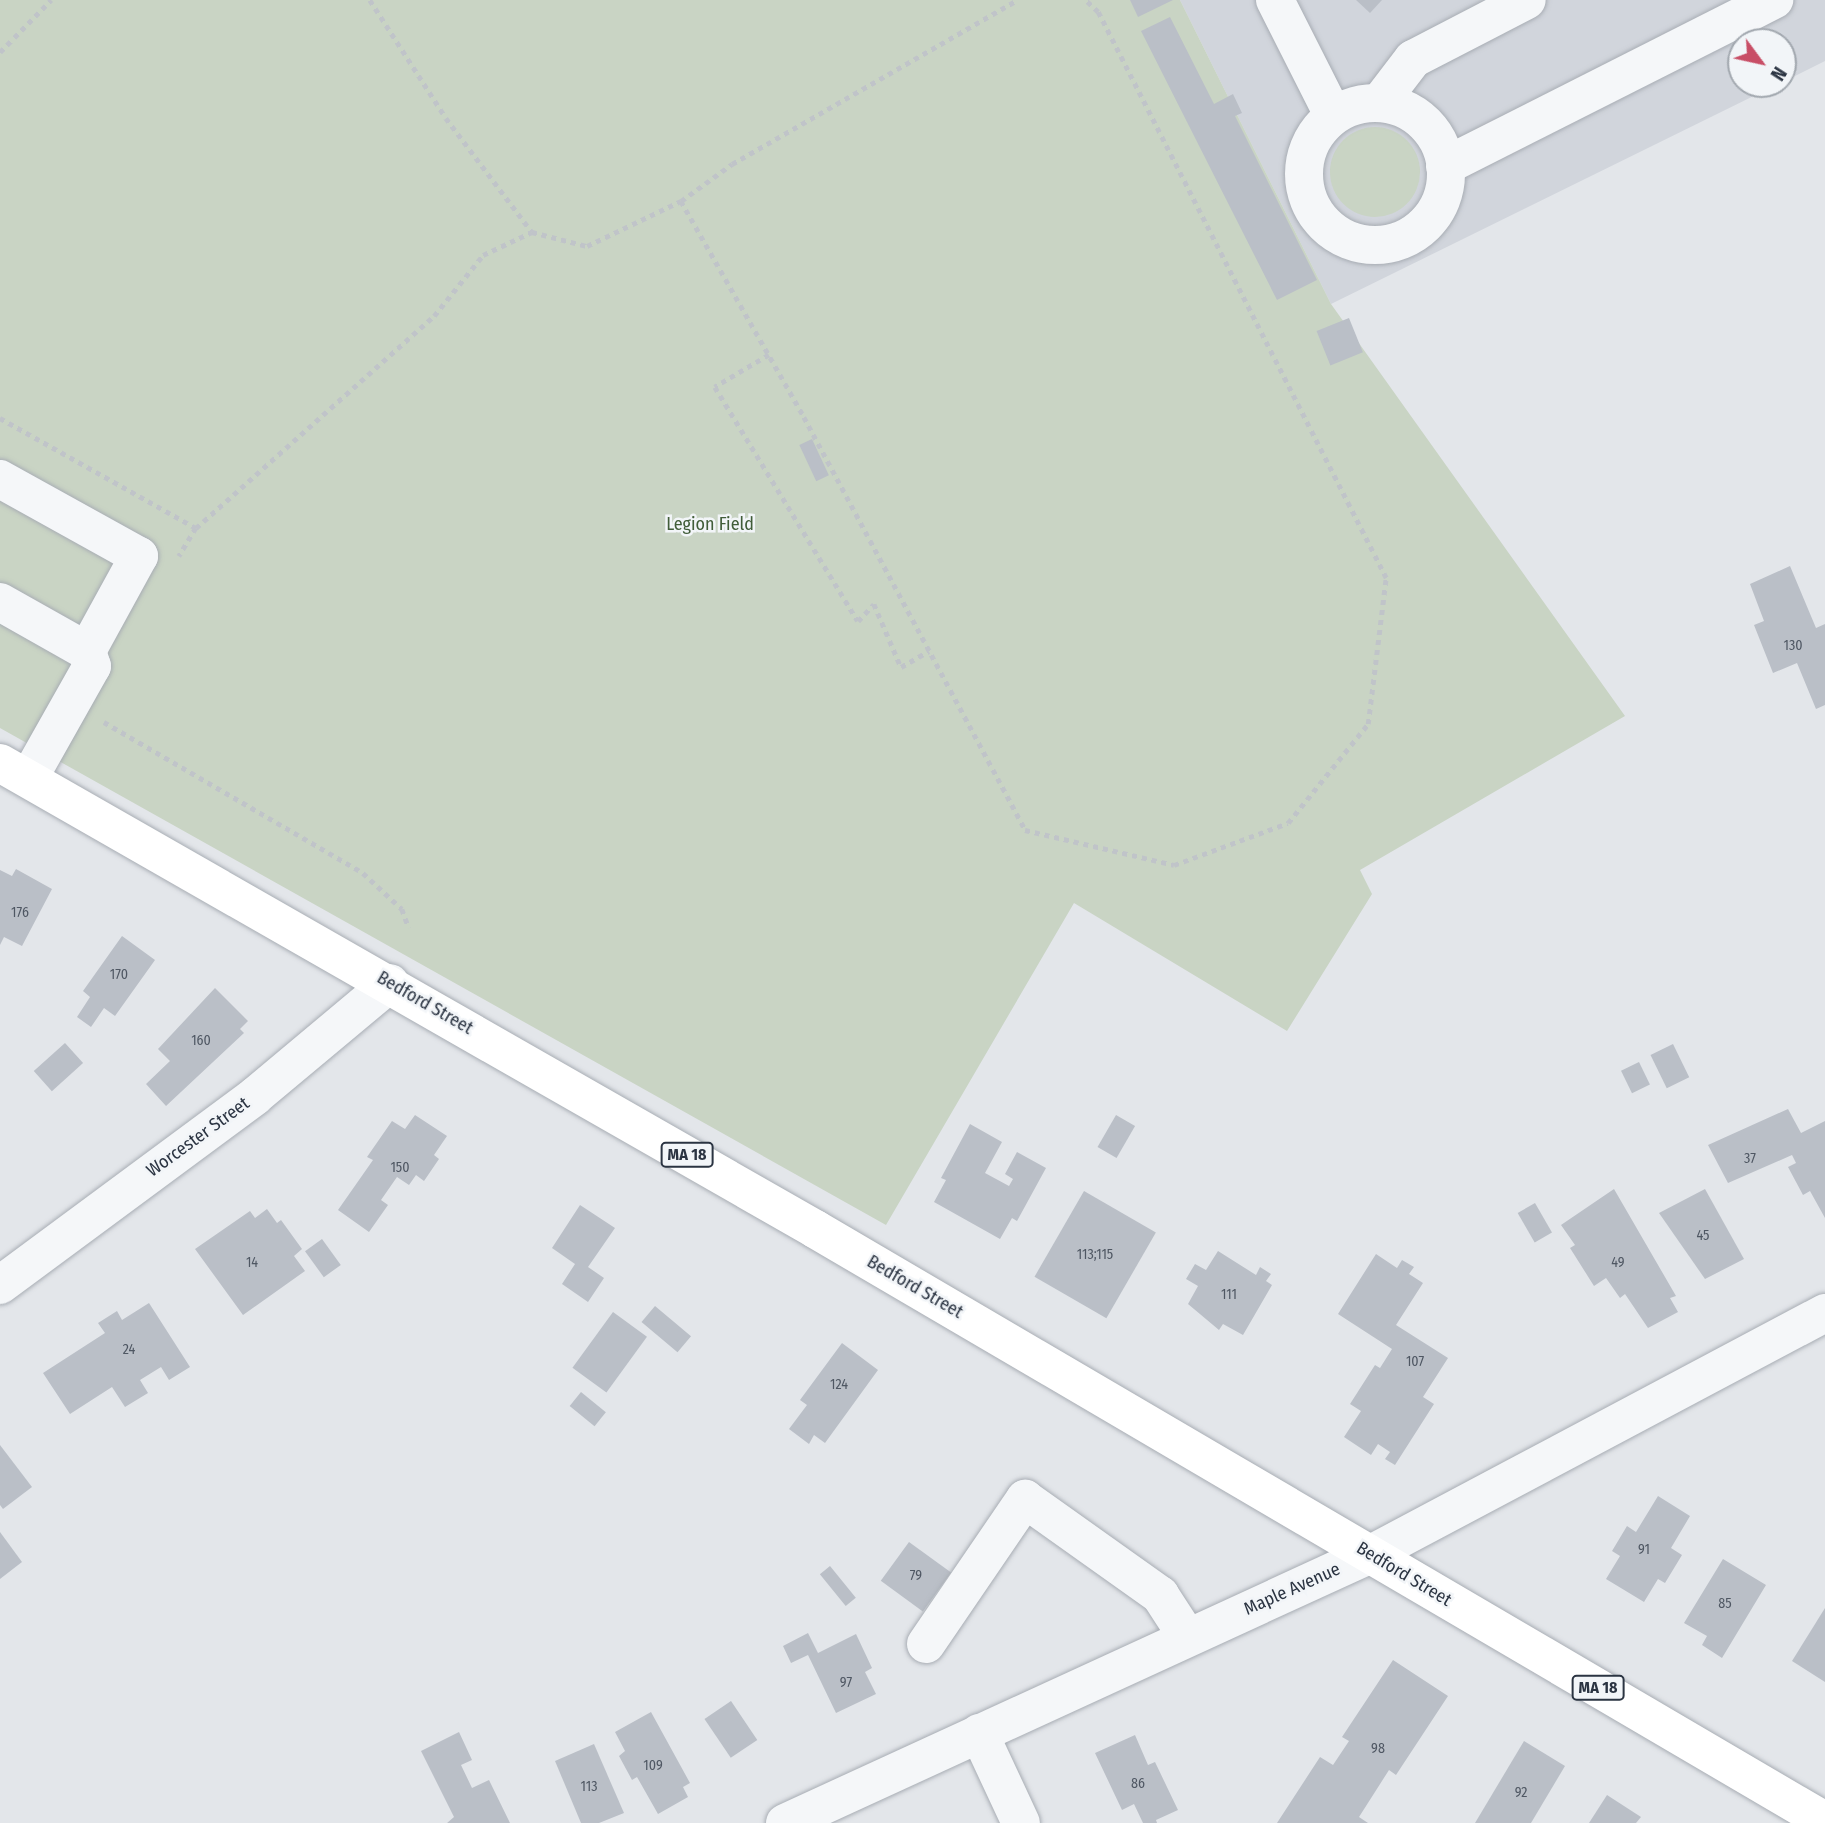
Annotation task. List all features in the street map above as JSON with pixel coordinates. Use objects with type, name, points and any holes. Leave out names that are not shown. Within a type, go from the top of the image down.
[{"type":"main road","name":"Bedford Street","points":[[15,771],[390,983],[1825,1821]]},
{"type":"street","points":[[1275,0],[1332,115]]},
{"type":"street","points":[[1380,102],[1413,59],[1527,0]]},
{"type":"street","points":[[1446,166],[1774,0]]},
{"type":"street","points":[[1380,102],[1404,108],[1425,122],[1439,142],[1446,166],[1440,200],[1421,228],[1402,240],[1379,245],[1356,243],[1335,233],[1318,218],[1307,198],[1304,176],[1307,153],[1332,115],[1355,105],[1380,102]]},
{"type":"street","points":[[0,479],[139,556],[87,651]]},
{"type":"street","points":[[0,602],[87,651],[92,666],[15,771]]},
{"type":"street","name":"Worcester Street","points":[[0,1285],[255,1096],[390,983]]},
{"type":"street","name":"Maple Avenue","points":[[785,1823],[1186,1636],[1371,1554],[1825,1313]]},
{"type":"street","points":[[926,1644],[1025,1499],[1160,1595],[1186,1636]]},
{"type":"street","points":[[979,1732],[1021,1823]]},
{"type":"path","points":[[0,52],[51,0]]},
{"type":"path","points":[[370,0],[446,118],[532,232],[587,246],[681,201],[732,164],[1017,0]]},
{"type":"path","points":[[681,201],[769,355],[1025,830],[1174,865],[1288,823],[1368,724],[1386,578],[1097,12],[1085,0]]},
{"type":"path","points":[[196,528],[434,316],[483,255],[532,232]]},
{"type":"path","points":[[769,355],[715,387],[858,621],[874,604],[901,667],[929,651]]},
{"type":"path","points":[[98,718],[363,873],[402,909],[409,928]]},
{"type":"shaded area","points":[[1180,0],[1825,0],[1825,61],[1797,75],[1797,28],[1727,28],[1727,98],[1750,98],[1331,304]]},
{"type":"green space","name":"Legion Field","points":[[0,0],[1180,0],[1331,304],[1625,716],[1360,870],[1372,894],[1287,1031],[1074,903],[886,1225],[0,728]]},
{"type":"green space","points":[[1375,127],[1392,131],[1407,140],[1416,155],[1420,172],[1416,189],[1407,204],[1392,213],[1375,217],[1358,213],[1343,204],[1334,189],[1330,172],[1334,155],[1343,140],[1358,131]]},
{"type":"building","points":[[1130,0],[1173,0],[1138,17]]},
{"type":"building","points":[[1356,0],[1382,0],[1370,13]]},
{"type":"building","points":[[1170,17],[1214,104],[1233,94],[1242,113],[1235,116],[1317,280],[1277,300],[1141,31]]},
{"type":"building","points":[[1349,318],[1363,352],[1330,365],[1317,331]]},
{"type":"building","points":[[812,439],[829,475],[816,481],[799,445]]},
{"type":"building","points":[[1790,566],[1816,628],[1825,624],[1825,705],[1816,709],[1797,663],[1773,673],[1754,625],[1764,621],[1750,584]]},
{"type":"building","points":[[16,869],[52,889],[22,946],[4,937],[0,945],[0,870],[12,876]]},
{"type":"building","points":[[122,936],[155,960],[115,1016],[104,1008],[91,1027],[77,1017],[90,997],[83,991]]},
{"type":"building","points":[[215,988],[248,1021],[240,1029],[244,1033],[166,1106],[146,1084],[170,1061],[158,1049]]},
{"type":"building","points":[[65,1043],[83,1063],[52,1091],[34,1071]]},
{"type":"building","points":[[1673,1044],[1689,1077],[1667,1088],[1651,1055]]},
{"type":"building","points":[[1639,1062],[1650,1084],[1632,1093],[1621,1071]]},
{"type":"building","points":[[1788,1109],[1801,1133],[1825,1121],[1825,1218],[1810,1191],[1803,1195],[1788,1167],[1796,1163],[1792,1155],[1728,1183],[1708,1145]]},
{"type":"building","points":[[415,1115],[447,1136],[434,1155],[439,1159],[424,1181],[416,1175],[409,1185],[397,1177],[381,1200],[388,1205],[369,1232],[338,1210],[373,1160],[367,1157],[392,1121],[405,1129]]},
{"type":"building","points":[[1116,1115],[1135,1126],[1117,1158],[1098,1147]]},
{"type":"building","points":[[970,1124],[1002,1142],[985,1173],[1009,1186],[1013,1179],[1005,1174],[1017,1152],[1046,1168],[1017,1221],[1012,1218],[1000,1239],[934,1202],[946,1180],[941,1178]]},
{"type":"building","points":[[1614,1189],[1676,1296],[1670,1298],[1678,1312],[1648,1328],[1625,1294],[1620,1298],[1606,1278],[1594,1286],[1570,1248],[1575,1245],[1561,1225]]},
{"type":"building","points":[[1705,1189],[1744,1259],[1705,1279],[1659,1213]]},
{"type":"building","points":[[1084,1191],[1156,1232],[1106,1318],[1034,1277]]},
{"type":"building","points":[[1535,1203],[1552,1232],[1535,1242],[1518,1213]]},
{"type":"building","points":[[580,1205],[615,1228],[588,1267],[604,1278],[588,1302],[562,1284],[575,1264],[552,1248]]},
{"type":"building","points":[[267,1209],[277,1223],[281,1220],[302,1249],[294,1256],[305,1271],[243,1315],[195,1249],[250,1211],[255,1218]]},
{"type":"building","points":[[322,1239],[341,1265],[324,1277],[305,1251]]},
{"type":"building","points":[[1218,1251],[1256,1275],[1260,1267],[1271,1274],[1266,1281],[1272,1285],[1243,1335],[1223,1324],[1219,1330],[1188,1304],[1198,1286],[1186,1279],[1195,1264],[1206,1270]]},
{"type":"building","points":[[1376,1254],[1397,1268],[1402,1260],[1414,1267],[1409,1274],[1423,1283],[1396,1325],[1448,1358],[1423,1397],[1434,1404],[1395,1465],[1385,1459],[1390,1452],[1378,1444],[1371,1455],[1344,1437],[1361,1411],[1350,1404],[1375,1365],[1380,1368],[1392,1349],[1338,1314]]},
{"type":"building","points":[[149,1303],[190,1367],[169,1380],[161,1367],[140,1380],[148,1393],[125,1407],[112,1387],[70,1414],[43,1373],[105,1333],[98,1323],[117,1311],[122,1320]]},
{"type":"building","points":[[655,1306],[691,1336],[678,1352],[642,1322]]},
{"type":"building","points":[[613,1312],[647,1337],[606,1393],[572,1368]]},
{"type":"building","points":[[842,1343],[878,1370],[825,1443],[814,1435],[809,1444],[789,1429],[807,1405],[800,1400]]},
{"type":"building","points":[[581,1392],[606,1412],[595,1426],[570,1406]]},
{"type":"building","points":[[0,1445],[32,1487],[3,1509],[0,1505]]},
{"type":"building","points":[[1658,1496],[1690,1516],[1671,1548],[1682,1555],[1665,1583],[1658,1579],[1644,1602],[1606,1579],[1620,1556],[1612,1551],[1627,1526],[1636,1532]]},
{"type":"building","points":[[0,1532],[22,1562],[0,1579]]},
{"type":"building","points":[[909,1542],[951,1573],[923,1611],[881,1581]]},
{"type":"building","points":[[1723,1559],[1766,1585],[1722,1658],[1702,1645],[1707,1636],[1684,1623]]},
{"type":"building","points":[[830,1566],[856,1598],[846,1606],[820,1574]]},
{"type":"building","points":[[1825,1608],[1825,1682],[1792,1661]]},
{"type":"building","points":[[808,1633],[818,1653],[856,1634],[872,1668],[865,1672],[876,1694],[836,1713],[808,1655],[791,1663],[783,1646]]},
{"type":"building","points":[[1393,1660],[1448,1696],[1396,1775],[1389,1770],[1359,1817],[1368,1823],[1277,1823],[1320,1757],[1333,1765],[1349,1741],[1342,1737]]},
{"type":"building","points":[[731,1701],[757,1740],[731,1758],[704,1719]]},
{"type":"building","points":[[651,1712],[690,1783],[683,1787],[688,1797],[658,1814],[637,1777],[632,1780],[619,1756],[625,1751],[615,1732]]},
{"type":"building","points":[[459,1732],[472,1760],[461,1765],[472,1788],[489,1780],[510,1823],[447,1823],[454,1817],[421,1751]]},
{"type":"building","points":[[1135,1735],[1148,1765],[1155,1762],[1178,1810],[1156,1820],[1157,1823],[1143,1823],[1134,1804],[1122,1810],[1095,1753]]},
{"type":"building","points":[[1524,1741],[1565,1766],[1531,1823],[1475,1823]]},
{"type":"building","points":[[594,1744],[624,1813],[599,1823],[581,1823],[555,1761]]},
{"type":"building","points":[[1607,1795],[1641,1817],[1636,1823],[1589,1823]]}]
